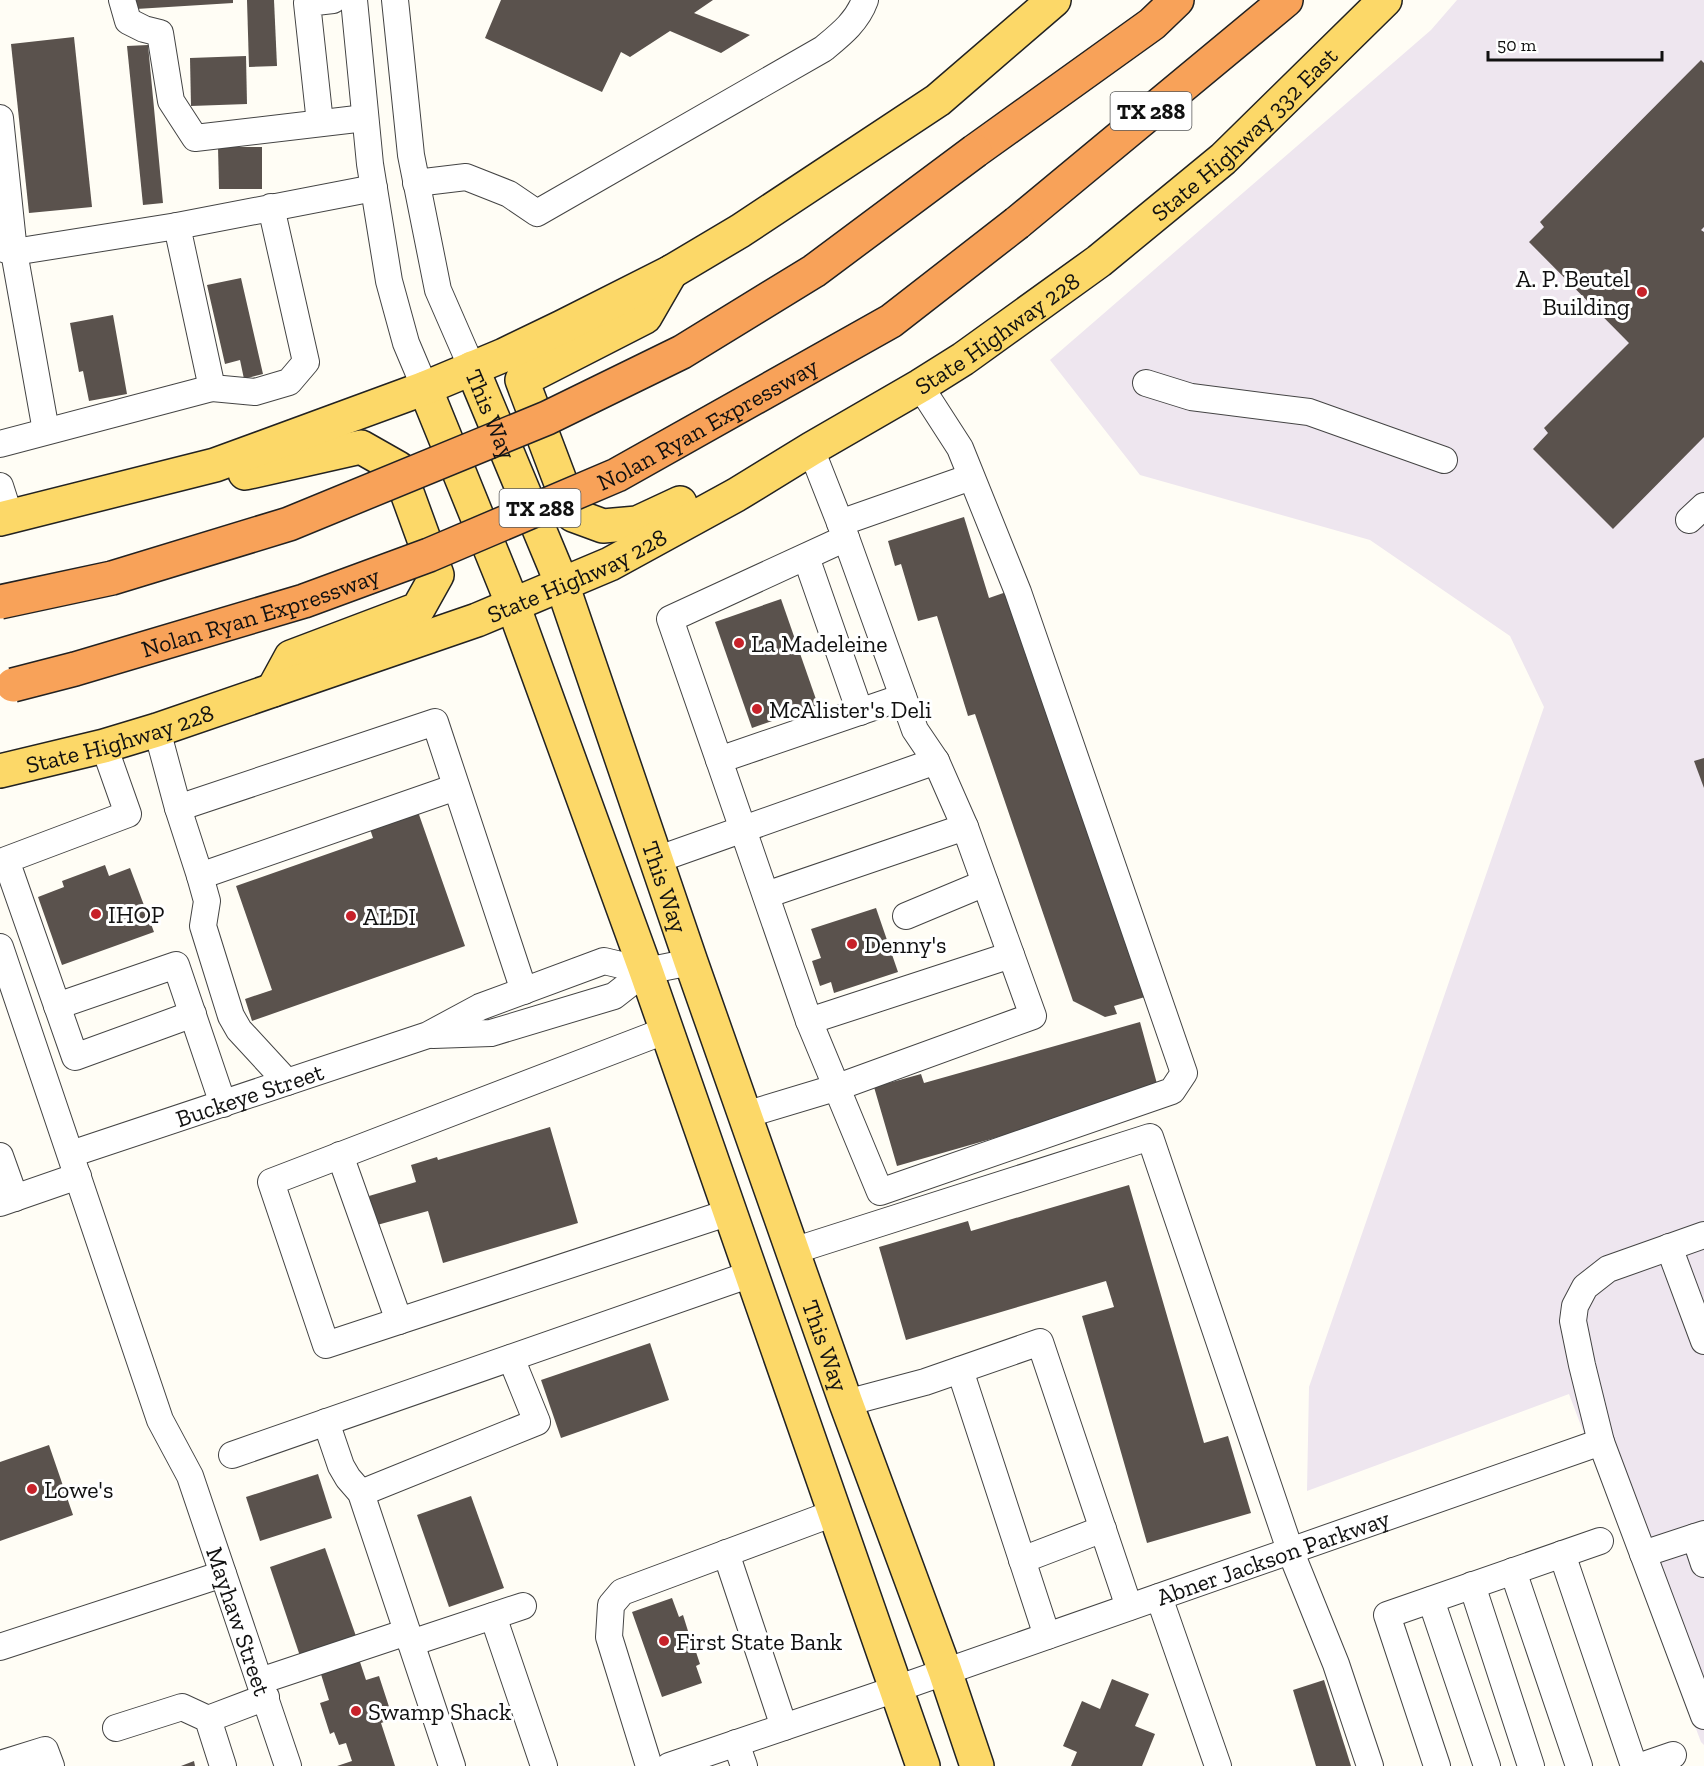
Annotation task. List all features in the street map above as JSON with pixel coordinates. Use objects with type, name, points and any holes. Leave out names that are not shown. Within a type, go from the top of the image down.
[{"type":"highway","name":"TX 288","points":[[0,602],[112,578],[289,524],[547,418],[682,352],[814,270],[1152,24],[1177,0]]},
{"type":"highway","name":"Nolan Ryan Expressway","points":[[0,687],[75,669],[304,601],[429,555],[617,476],[891,321],[1017,223],[1286,0]]},
{"type":"main road","points":[[5,518],[215,465],[425,388],[552,332],[671,272],[740,231],[938,100],[1054,0]]},
{"type":"main road","name":"State Highway 332 East","points":[[1098,261],[1223,159],[1384,0]]},
{"type":"main road","name":"State Highway 228","points":[[0,771],[104,746],[157,730],[477,620],[610,564],[736,495],[920,386],[963,359],[1098,261]]},
{"type":"main road","points":[[671,272],[645,317],[522,380],[573,515],[603,526],[637,523],[705,491],[736,495]]},
{"type":"main road","name":"This Way","points":[[472,368],[562,584],[691,962],[977,1766]]},
{"type":"main road","name":"This Way","points":[[425,388],[513,605],[646,971],[923,1766]]},
{"type":"main road","points":[[215,465],[239,474],[361,447],[398,468],[437,575],[418,609],[291,657],[273,690]]},
{"type":"main road","points":[[802,1420],[846,1403]]},
{"type":"street","points":[[122,0],[128,21],[144,29],[160,33],[171,101],[195,138],[365,118]]},
{"type":"street","points":[[320,123],[307,3],[333,0]]},
{"type":"street","name":"This Way","points":[[354,0],[372,176],[389,281],[406,343],[425,388]]},
{"type":"street","name":"This Way","points":[[395,0],[411,156],[438,290],[472,368]]},
{"type":"street","points":[[416,183],[466,177],[509,194],[537,213],[822,49],[845,31],[861,11],[865,0]]},
{"type":"street","points":[[0,118],[7,250],[46,431]]},
{"type":"street","points":[[7,250],[177,226],[271,207],[372,176],[411,156]]},
{"type":"street","points":[[0,444],[212,388],[255,392],[289,382],[306,362],[271,207]]},
{"type":"street","points":[[177,226],[212,388]]},
{"type":"street","points":[[1146,384],[1191,397],[1309,412],[1444,460]]},
{"type":"street","points":[[920,386],[960,448],[972,477],[1018,591],[1184,1073],[1172,1091],[880,1192],[809,1022],[670,619],[806,557],[843,530],[972,477]]},
{"type":"street","points":[[745,1115],[838,1087],[1033,1016],[964,827],[936,761],[915,730],[843,530],[811,449]]},
{"type":"street","points":[[0,486],[5,518]]},
{"type":"street","points":[[806,557],[860,712]]},
{"type":"street","points":[[719,760],[903,697]]},
{"type":"street","points":[[178,808],[435,722],[524,991]]},
{"type":"street","points":[[157,730],[207,901],[203,926],[231,1016],[239,1030],[287,1082]]},
{"type":"street","points":[[104,746],[128,814],[6,860],[75,1057],[193,1014]]},
{"type":"street","points":[[656,860],[936,761]]},
{"type":"street","points":[[200,876],[456,787]]},
{"type":"street","points":[[766,895],[964,827]]},
{"type":"street","points":[[906,916],[985,884]]},
{"type":"street","name":"Mayhaw Street","points":[[0,947],[160,1420],[190,1476],[288,1766]]},
{"type":"street","points":[[809,1022],[1011,955]]},
{"type":"street","name":"Buckeye Street","points":[[7,1200],[74,1165],[223,1104],[428,1035],[480,1007],[604,961],[646,971],[691,962]]},
{"type":"street","points":[[57,1006],[176,965],[223,1104]]},
{"type":"street","name":"Buckeye Street","points":[[428,1035],[491,1033],[502,1030],[614,996],[646,971]]},
{"type":"street","points":[[667,1030],[271,1182],[326,1345],[730,1212]]},
{"type":"street","points":[[793,1251],[1150,1137],[1290,1550],[1336,1664],[1370,1766]]},
{"type":"street","points":[[0,1155],[7,1200]]},
{"type":"street","points":[[340,1155],[399,1321]]},
{"type":"street","points":[[1704,1235],[1608,1269],[1585,1287],[1575,1306],[1573,1321],[1601,1442],[1704,1713]]},
{"type":"street","points":[[1669,1247],[1704,1341]]},
{"type":"street","points":[[232,1455],[751,1274]]},
{"type":"street","points":[[846,1403],[925,1382],[1040,1342],[1129,1607]]},
{"type":"street","points":[[361,1493],[537,1422],[511,1358]]},
{"type":"street","points":[[960,1370],[1047,1636]]},
{"type":"street","points":[[326,1422],[341,1466],[348,1479],[361,1493],[452,1766]]},
{"type":"street","name":"Abner Jackson Parkway","points":[[669,1766],[740,1755],[784,1727],[1601,1442]]},
{"type":"street","points":[[649,1766],[609,1637],[611,1605],[622,1592],[834,1513]]},
{"type":"street","points":[[1022,1560],[1103,1529]]},
{"type":"street","points":[[1643,1554],[1699,1536],[1704,1564]]},
{"type":"street","points":[[1437,1766],[1387,1615],[1600,1541]]},
{"type":"street","points":[[726,1553],[784,1727]]},
{"type":"street","points":[[1562,1554],[1634,1766]]},
{"type":"street","points":[[1513,1571],[1579,1766]]},
{"type":"street","points":[[0,1647],[223,1574]]},
{"type":"street","points":[[1472,1585],[1531,1766]]},
{"type":"street","points":[[1159,1597],[1218,1766]]},
{"type":"street","points":[[1431,1600],[1487,1766]]},
{"type":"street","points":[[208,1719],[263,1689],[409,1637],[523,1606]]},
{"type":"street","points":[[493,1616],[544,1766]]},
{"type":"street","points":[[116,1728],[182,1707],[208,1719],[223,1766]]},
{"type":"street","points":[[0,1764],[45,1750],[51,1766]]},
{"type":"street","points":[[1641,1766],[1673,1755]]},
{"type":"shaded area","points":[[1457,0],[1704,0],[1704,1745],[1569,1394],[1307,1491],[1309,1387],[1544,707],[1510,636],[1370,540],[1140,475],[1050,360],[1431,30]]},
{"type":"building","points":[[136,0],[233,0],[233,3],[136,9]]},
{"type":"building","points":[[247,0],[274,0],[277,66],[249,67]]},
{"type":"building","points":[[501,0],[713,0],[694,13],[750,35],[721,53],[670,31],[630,57],[621,52],[602,92],[485,38]]},
{"type":"building","points":[[74,37],[92,207],[29,213],[11,44]]},
{"type":"building","points":[[148,45],[163,203],[143,205],[127,46]]},
{"type":"building","points":[[246,56],[247,104],[191,106],[190,58]]},
{"type":"building","name":"A. P. Beutel Building","points":[[1701,60],[1704,63],[1704,227],[1701,230],[1704,232],[1704,437],[1613,529],[1533,449],[1548,433],[1544,428],[1629,343],[1529,242],[1544,227],[1540,222]]},
{"type":"building","points":[[218,147],[262,147],[262,189],[219,189]]},
{"type":"building","points":[[241,278],[263,374],[244,379],[240,360],[225,364],[207,285]]},
{"type":"building","points":[[113,315],[127,394],[89,401],[83,371],[79,372],[70,323]]},
{"type":"building","points":[[964,517],[989,598],[1012,590],[1145,997],[1114,1006],[1117,1014],[1105,1017],[1073,1001],[975,714],[968,716],[937,616],[918,621],[901,564],[895,566],[888,541]]},
{"type":"building","points":[[781,599],[818,705],[752,728],[715,622]]},
{"type":"building","points":[[1704,758],[1704,788],[1694,761]]},
{"type":"building","name":"ALDI","points":[[416,806],[465,946],[252,1021],[245,999],[272,990],[236,886],[373,838],[368,823]]},
{"type":"building","name":"IHOP","points":[[105,865],[109,876],[130,868],[154,932],[62,965],[38,897],[64,887],[62,881]]},
{"type":"building","name":"Denny's","points":[[876,908],[898,972],[834,993],[831,982],[820,986],[812,961],[821,958],[811,929]]},
{"type":"building","points":[[1140,1022],[1159,1091],[897,1166],[874,1087],[921,1074],[924,1083]]},
{"type":"building","points":[[550,1127],[578,1223],[443,1263],[428,1211],[377,1225],[369,1196],[416,1182],[411,1165],[437,1157],[438,1160]]},
{"type":"building","points":[[1129,1185],[1204,1443],[1228,1436],[1251,1513],[1147,1543],[1082,1316],[1114,1307],[1106,1281],[906,1340],[879,1247],[968,1221],[971,1231]]},
{"type":"building","points":[[650,1343],[669,1400],[561,1438],[541,1380]]},
{"type":"building","name":"Lowe's","points":[[49,1445],[73,1515],[0,1541],[0,1462]]},
{"type":"building","points":[[318,1474],[332,1518],[260,1541],[246,1497]]},
{"type":"building","points":[[471,1496],[504,1588],[449,1607],[417,1515]]},
{"type":"building","points":[[325,1548],[357,1639],[301,1659],[270,1567]]},
{"type":"building","name":"First State Bank","points":[[672,1598],[679,1617],[683,1615],[688,1631],[684,1633],[690,1651],[695,1649],[700,1664],[696,1666],[702,1683],[662,1697],[632,1612]]},
{"type":"building","name":"Swamp Shack","points":[[359,1659],[366,1680],[379,1676],[393,1719],[381,1723],[395,1766],[337,1766],[352,1761],[346,1743],[339,1745],[334,1732],[330,1734],[320,1703],[329,1700],[320,1671]]},
{"type":"building","points":[[1112,1679],[1149,1694],[1135,1726],[1155,1734],[1142,1766],[1071,1766],[1077,1752],[1063,1746],[1082,1701],[1100,1709]]},
{"type":"building","points":[[1324,1680],[1351,1766],[1316,1766],[1293,1690]]},
{"type":"building","points":[[194,1761],[195,1766],[181,1766]]},
{"type":"place","name":"A. P. Beutel Building","points":[[1642,292]]},
{"type":"place","name":"La Madeleine","points":[[739,643]]},
{"type":"place","name":"McAlister's Deli","points":[[757,709]]},
{"type":"place","name":"IHOP","points":[[96,914]]},
{"type":"place","name":"ALDI","points":[[351,916]]},
{"type":"place","name":"Denny's","points":[[852,944]]},
{"type":"place","name":"Lowe's","points":[[32,1489]]},
{"type":"place","name":"First State Bank","points":[[664,1641]]},
{"type":"place","name":"Swamp Shack","points":[[356,1711]]}]
